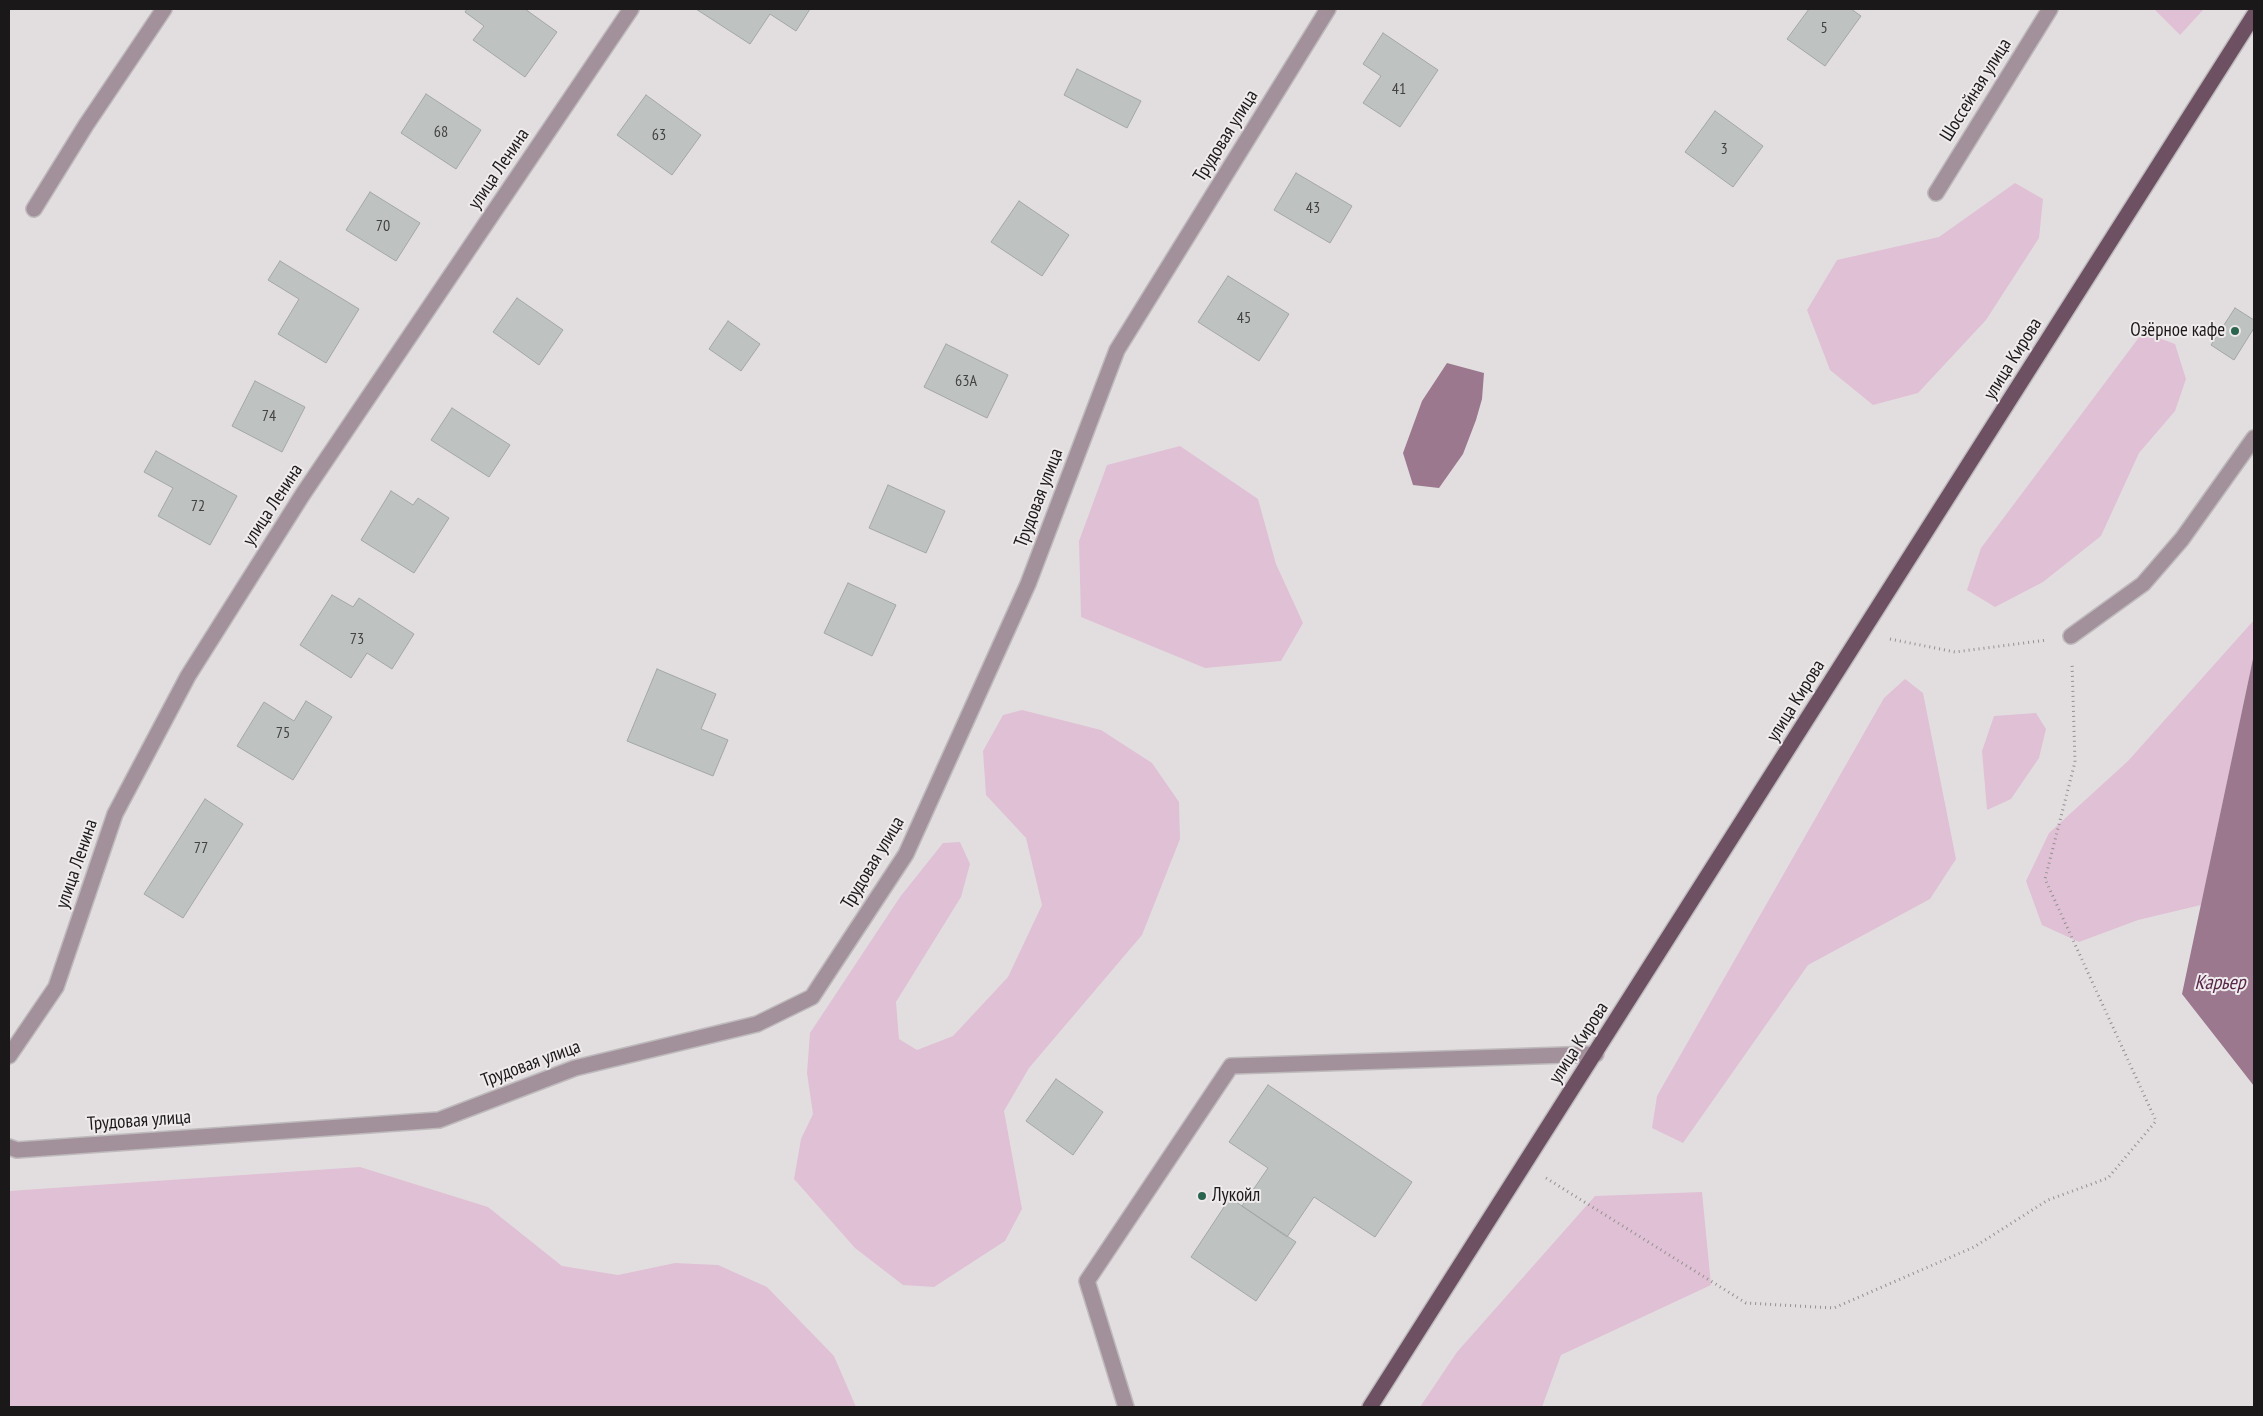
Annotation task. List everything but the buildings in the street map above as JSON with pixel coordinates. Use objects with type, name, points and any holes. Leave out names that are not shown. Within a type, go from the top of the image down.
[{"type":"main road","name":"улица Кирова","points":[[1370,1407],[1596,1054],[2254,15]]},
{"type":"street","points":[[34,209],[86,125],[164,9]]},
{"type":"street","name":"улица Ленина","points":[[9,1056],[56,987],[115,814],[188,676],[303,494],[631,9]]},
{"type":"street","name":"Трудовая улица","points":[[9,1147],[17,1150],[439,1120],[575,1068],[756,1024],[812,997],[906,854],[1028,584],[1117,350],[1328,9]]},
{"type":"street","name":"Шоссейная улица","points":[[1936,193],[2050,9]]},
{"type":"street","points":[[2072,636],[2143,584],[2182,539],[2254,438]]},
{"type":"street","points":[[1126,1407],[1087,1281],[1231,1066],[1596,1054]]},
{"type":"path","points":[[1525,1165],[1746,1303],[1834,1308],[1974,1247],[2048,1200],[2108,1178],[2156,1121],[2045,878],[2075,762],[2072,636],[1955,652],[1862,633]]},
{"type":"shaded area","points":[[2154,9],[2204,9],[2180,35]]},
{"type":"shaded area","points":[[2015,183],[2043,199],[2039,238],[1986,320],[1918,393],[1873,405],[1830,370],[1807,310],[1837,260],[1939,237]]},
{"type":"shaded area","points":[[2143,332],[2175,344],[2186,379],[2175,411],[2139,453],[2101,536],[2043,582],[1995,607],[1967,590],[1981,548]]},
{"type":"shaded area","points":[[1180,446],[1258,499],[1276,564],[1303,623],[1281,661],[1205,668],[1081,617],[1079,541],[1107,465]]},
{"type":"shaded area","points":[[2254,620],[2254,654],[2201,905],[2138,920],[2079,942],[2042,925],[2026,881],[2049,833],[2128,761]]},
{"type":"shaded area","points":[[1905,679],[1923,693],[1956,859],[1930,899],[1808,965],[1683,1143],[1652,1128],[1657,1096],[1884,698]]},
{"type":"shaded area","points":[[1022,710],[1101,730],[1152,763],[1179,802],[1180,839],[1142,935],[1029,1068],[1004,1111],[1022,1209],[1005,1241],[934,1287],[903,1285],[855,1248],[794,1179],[801,1139],[813,1114],[807,1073],[810,1033],[900,897],[943,843],[960,842],[970,864],[961,897],[896,1002],[899,1039],[917,1050],[953,1036],[1008,977],[1042,905],[1026,838],[986,795],[983,751],[1003,715]]},
{"type":"shaded area","points":[[2036,713],[2046,729],[2039,758],[2011,799],[1987,810],[1982,751],[1994,716]]},
{"type":"shaded area","points":[[360,1167],[488,1207],[562,1266],[618,1275],[675,1263],[718,1265],[767,1287],[834,1356],[856,1407],[9,1407],[9,1191]]},
{"type":"shaded area","points":[[1702,1192],[1711,1285],[1561,1355],[1542,1407],[1420,1407],[1457,1352],[1595,1196]]},
{"type":"water","points":[[1447,363],[1484,373],[1482,399],[1463,454],[1439,488],[1413,485],[1403,453],[1422,401]]},
{"type":"water","name":"Карьер","points":[[2254,654],[2254,1086],[2182,994]]},
{"type":"place","name":"Озёрное кафе","points":[[2235,331]]},
{"type":"place","name":"Лукойл","points":[[1202,1196]]}]
